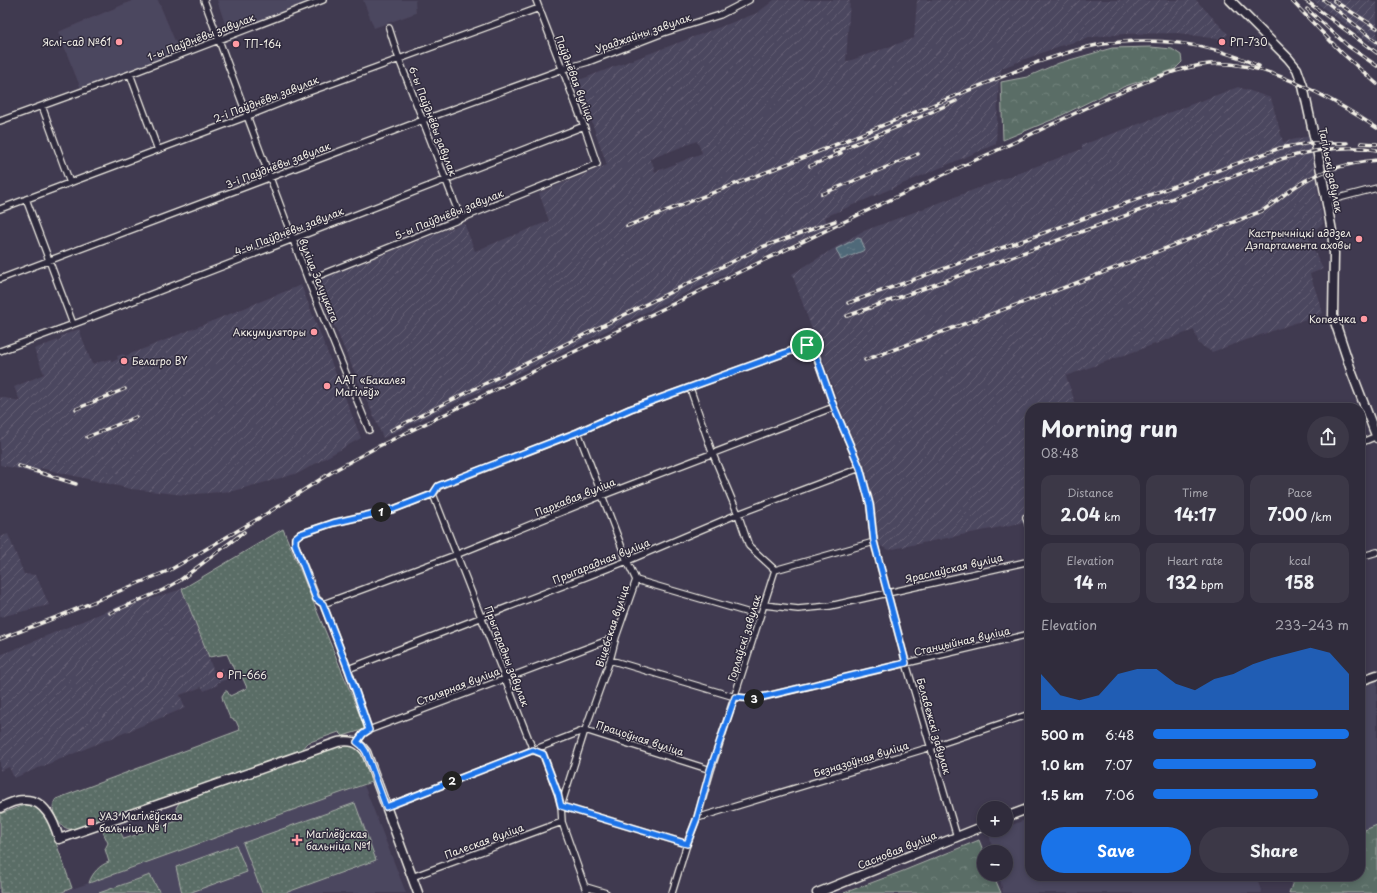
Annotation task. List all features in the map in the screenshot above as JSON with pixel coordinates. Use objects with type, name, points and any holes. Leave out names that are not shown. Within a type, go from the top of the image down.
[{"type":"main road","name":"Тагільскі завулак","points":[[1230,0],[1288,58],[1297,69],[1303,86],[1315,138],[1332,231],[1334,254],[1333,316],[1364,403]]},
{"type":"main road","name":"Тагільскі завулак","points":[[1365,406],[1377,437]]},
{"type":"main road","points":[[1365,679],[1377,675]]},
{"type":"main road","points":[[0,808],[16,801],[24,800],[34,802],[45,808],[55,825],[59,839],[338,742],[357,742],[366,752],[418,893]]},
{"type":"main road","points":[[1013,814],[1025,810]]},
{"type":"main road","name":"Сасновая вуліца","points":[[817,893],[977,829]]},
{"type":"street","name":"вуліца Залуцкага","points":[[204,0],[308,280],[369,430]]},
{"type":"street","name":"1-ы Паўднёвы завулак","points":[[0,122],[323,0]]},
{"type":"street","name":"Паўднёвая вуліца","points":[[536,0],[563,69],[597,164]]},
{"type":"street","name":"Ураджайны завулак","points":[[563,69],[588,62],[663,33],[720,15],[749,0]]},
{"type":"street","name":"2-і Паўднёвы завулак","points":[[0,209],[538,8]]},
{"type":"street","name":"6-ы Паўднёвы завулак","points":[[389,28],[399,59],[461,219]]},
{"type":"street","name":"3-і Паўднёвы завулак","points":[[0,279],[563,69]]},
{"type":"street","points":[[130,74],[158,150]]},
{"type":"street","points":[[42,106],[70,183]]},
{"type":"street","name":"4-ы Паўднёвы завулак","points":[[0,351],[584,126]]},
{"type":"street","name":"5-ы Паўднёвы завулак","points":[[308,280],[597,164]]},
{"type":"street","points":[[1327,201],[1377,188]]},
{"type":"street","points":[[26,199],[73,324]]},
{"type":"street","name":"Белавежскі завулак","points":[[690,388],[812,344],[834,407],[860,468],[870,505],[874,542],[887,592],[906,663],[957,837]]},
{"type":"street","points":[[369,730],[323,604],[316,599],[295,544],[295,538],[300,534],[333,523],[394,509],[433,494],[438,486],[578,432],[630,409],[690,388],[712,452],[738,514],[749,546],[775,570],[874,542]]},
{"type":"street","name":"Паркавая вуліца","points":[[323,604],[458,554],[712,452],[834,407]]},
{"type":"street","name":"Віцебская вуліца","points":[[561,806],[636,580],[626,561],[578,432]]},
{"type":"street","points":[[1365,441],[1377,437]]},
{"type":"street","name":"Прыгарадная вуліца","points":[[348,669],[626,561],[738,514],[860,468]]},
{"type":"street","name":"Прыгарадны завулак","points":[[433,494],[458,554],[533,750],[543,754],[558,794],[561,806],[562,822]]},
{"type":"street","points":[[1365,556],[1377,552]]},
{"type":"street","name":"Яраслаўская вуліца","points":[[764,605],[798,609],[830,606],[1025,562]]},
{"type":"street","name":"Горлаўскі завулак","points":[[672,893],[775,570]]},
{"type":"street","points":[[636,580],[760,616]]},
{"type":"street","name":"Станцыйная вуліца","points":[[735,697],[754,699],[1025,635]]},
{"type":"street","name":"Сталярная вуліца","points":[[357,742],[363,734],[369,730],[616,637]]},
{"type":"street","points":[[610,660],[735,697]]},
{"type":"street","name":"Безназоўная вуліца","points":[[697,818],[931,747],[1025,716]]},
{"type":"street","name":"Працоўная вуліца","points":[[386,807],[585,730],[710,770]]},
{"type":"street","points":[[561,806],[687,844]]},
{"type":"street","points":[[562,822],[586,890],[606,893]]},
{"type":"street","name":"Палеская вуліца","points":[[412,877],[562,822]]},
{"type":"shaded area","name":"Яслі-сад №61","points":[[134,0],[158,0],[180,53],[81,89],[58,32]]},
{"type":"shaded area","points":[[217,0],[313,0],[228,33]]},
{"type":"shaded area","points":[[363,0],[417,0],[415,1],[416,13],[374,28]]},
{"type":"shaded area","points":[[774,0],[850,0],[846,62],[914,38],[917,0],[1196,0],[1228,34],[1221,42],[1217,39],[1178,33],[1124,34],[1093,37],[1060,46],[1002,68],[999,78],[996,144],[825,217],[828,227],[688,292],[383,438],[315,281],[464,223],[475,251],[549,221],[539,193],[607,165],[580,89],[582,88],[579,80],[757,13]],"holes":[[[697,141],[702,153],[655,172],[652,161],[650,162],[650,159]]]},
{"type":"shaded area","points":[[1312,0],[1371,0],[1374,3],[1377,0],[1377,47]]},
{"type":"shaded area","points":[[1238,87],[1271,98],[1283,142],[1309,136],[1323,224],[1307,235],[1323,269],[1310,274],[1323,313],[1212,352],[1199,344],[1194,330],[1066,376],[1075,403],[1025,403],[1025,522],[888,550],[879,545],[857,463],[858,451],[854,446],[792,274],[861,232],[1082,149],[1082,145]]},
{"type":"shaded area","points":[[301,285],[361,438],[299,473],[233,491],[184,495],[131,489],[40,468],[38,475],[0,465],[0,397],[20,401],[14,387],[44,374],[34,349],[61,339],[61,336],[79,329],[92,364],[110,359],[112,362],[118,359],[117,356],[123,354],[125,356]]},
{"type":"shaded area","points":[[8,534],[24,574],[36,575],[49,605],[0,617],[0,537]]},
{"type":"shaded area","points":[[182,589],[214,672],[222,668],[227,679],[204,691],[202,687],[180,695],[185,708],[14,778],[9,767],[0,771],[0,655],[138,598],[141,602]]},
{"type":"shaded area","points":[[1377,681],[1377,873],[1365,875],[1365,686]]},
{"type":"shaded area","name":"Магілёўская бальніца №1","points":[[364,785],[406,893],[60,893],[89,883]]},
{"type":"shaded area","points":[[1025,820],[1025,881],[1260,881],[1258,882],[1262,893],[1003,893],[1000,881],[1013,881],[1013,845],[991,845],[990,837],[1013,837],[1013,824]]},
{"type":"green space","points":[[1151,47],[1172,49],[1181,55],[1182,62],[1175,69],[1107,93],[1054,119],[1003,140],[1001,82],[1027,77],[1059,63],[1112,48]]},
{"type":"green space","points":[[283,529],[362,720],[364,729],[343,736],[339,732],[307,743],[299,752],[97,821],[94,817],[87,820],[85,825],[78,828],[66,828],[58,821],[54,812],[53,807],[56,799],[240,730],[236,721],[230,718],[222,696],[225,691],[227,691],[230,696],[247,688],[241,674],[236,674],[227,654],[209,657],[182,589]]},
{"type":"green space","points":[[339,746],[352,746],[359,750],[366,763],[371,782],[89,883],[97,870],[102,865],[109,862],[105,849],[108,843],[103,832],[104,828],[115,826],[124,839],[180,820],[176,808],[179,803],[183,801]]},
{"type":"green space","points":[[355,803],[376,860],[285,893],[262,893],[243,843]]},
{"type":"green space","points":[[27,804],[40,810],[49,823],[72,888],[60,893],[0,893],[0,814]]},
{"type":"green space","points":[[1377,825],[1377,893],[1289,893],[1293,881],[1365,881],[1365,830]]},
{"type":"green space","points":[[979,840],[981,845],[977,845],[977,881],[996,881],[1001,893],[844,893]]},
{"type":"green space","points":[[236,845],[247,872],[189,893],[182,893],[176,867]]},
{"type":"green space","points":[[150,875],[160,893],[99,893]]},
{"type":"water","points":[[858,238],[861,239],[865,250],[841,260],[836,249]]},
{"type":"railway","points":[[1291,0],[1342,53],[1377,84]]},
{"type":"railway","points":[[1305,0],[1377,53]]},
{"type":"railway","points":[[1324,0],[1377,42]]},
{"type":"railway","points":[[1334,1],[1377,28]]},
{"type":"railway","points":[[1307,9],[1348,46],[1377,66]]},
{"type":"railway","points":[[627,226],[810,155],[1038,62],[1082,48],[1117,42],[1159,41],[1180,43],[1220,51],[1259,66]]},
{"type":"railway","points":[[0,639],[170,570],[266,514],[335,470],[377,447],[760,262],[1100,101],[1161,76],[1209,64],[1230,64],[1252,68],[1274,74],[1297,83],[1340,105],[1377,128]]},
{"type":"railway","points":[[834,152],[902,125],[956,101]]},
{"type":"railway","points":[[848,303],[1280,148],[1310,143],[1347,143]]},
{"type":"railway","points":[[1361,143],[1377,144]]},
{"type":"railway","points":[[847,316],[1281,159],[1329,149],[1365,148],[1377,150]]},
{"type":"railway","points":[[810,166],[841,153]]},
{"type":"railway","points":[[822,194],[918,154]]},
{"type":"railway","points":[[865,360],[1071,285],[1262,211],[1298,185],[1326,171],[1346,165],[1377,160]]},
{"type":"railway","points":[[391,430],[762,247],[835,221]]},
{"type":"railway","points":[[76,409],[125,389]]},
{"type":"railway","points":[[87,437],[136,417]]},
{"type":"railway","points":[[19,466],[76,484]]},
{"type":"railway","points":[[110,613],[163,590],[179,581],[244,532]]},
{"type":"place","name":"Яслі-сад №61","points":[[119,42]]},
{"type":"place","name":"РП-730","points":[[1222,42]]},
{"type":"place","name":"ТП-164","points":[[236,44]]},
{"type":"place","name":"Кастрычніцкі аддзел Дэпартамента аховы","points":[[1359,239]]},
{"type":"place","name":"Копеечка","points":[[1364,319]]},
{"type":"place","name":"Аккумуляторы","points":[[314,332]]},
{"type":"place","name":"Белагро BY","points":[[124,361]]},
{"type":"place","name":"ААТ «Бакалея Магілёў»","points":[[327,386]]},
{"type":"place","name":"РП-666","points":[[220,675]]},
{"type":"place","name":"УАЗ Магілёўская бальніца № 1","points":[[91,822]]},
{"type":"place","name":"Магілёўская бальніца №1","points":[[297,840]]},
{"type":"route","points":[[812,344],[834,407],[860,468],[870,505],[874,542],[906,663],[754,699],[735,697],[710,770],[697,818],[687,844],[561,806],[543,754],[533,750],[386,807],[366,752],[357,742],[363,734],[369,730],[323,604],[316,599],[295,544],[295,538],[300,534],[333,523],[394,509],[433,494],[438,486],[578,432],[630,409],[807,345],[812,344]]}]
